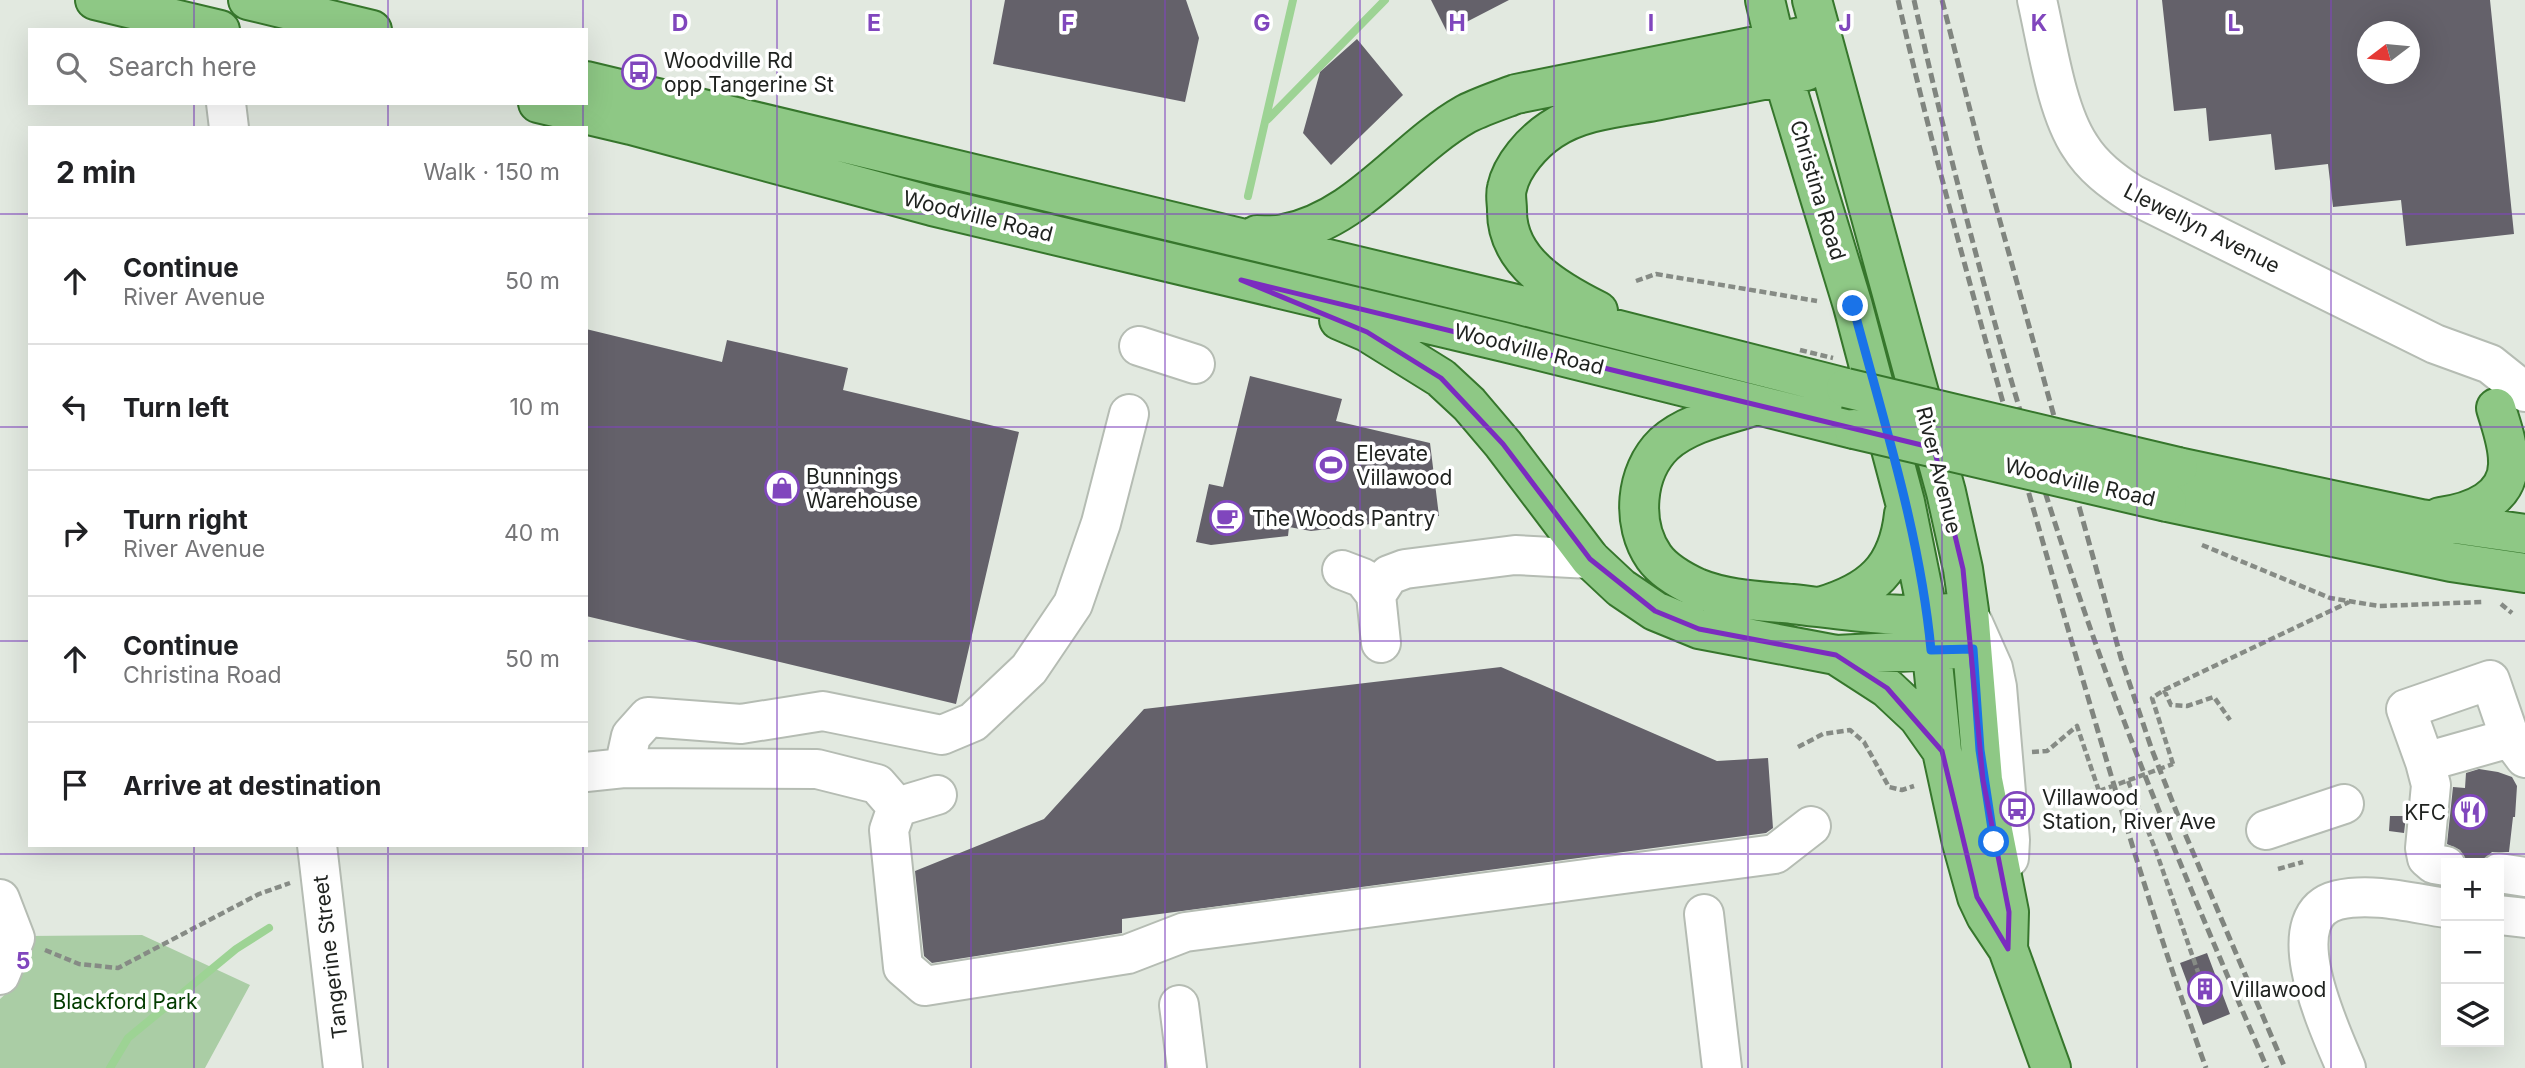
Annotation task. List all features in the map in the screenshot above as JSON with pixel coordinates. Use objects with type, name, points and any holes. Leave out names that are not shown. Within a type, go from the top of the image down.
[{"type":"main road","points":[[95,0],[212,28]]},
{"type":"main road","points":[[248,0],[364,28]]},
{"type":"main road","name":"Christina Road","points":[[1765,0],[1779,59],[1853,306],[1905,502]]},
{"type":"main road","points":[[1655,340],[1577,301],[1549,284],[1528,264],[1513,240],[1506,217],[1507,188],[1516,166],[1533,145],[1552,129],[1575,119],[1779,59],[1820,33]]},
{"type":"main road","name":"River Avenue","points":[[1820,33],[1946,492],[1963,569],[1973,649],[1983,780],[2007,894],[2008,949]]},
{"type":"main road","points":[[1231,235],[1283,235],[1307,228],[1359,197],[1467,114],[1516,94],[1779,59]]},
{"type":"main road","name":"Woodville Road","points":[[588,81],[1231,235],[1846,388],[2451,562],[2525,573]]},
{"type":"main road","name":"Woodville Road","points":[[546,105],[932,205],[1854,429],[2173,484],[2525,534]]},
{"type":"main road","points":[[1241,280],[1367,332],[1441,378],[1469,404],[1503,444],[1590,559],[1620,588],[1656,611],[1699,629],[1836,655],[1887,688],[1918,717],[1942,751]]},
{"type":"main road","points":[[2421,519],[2451,516],[2473,509],[2496,496],[2504,483],[2508,459],[2511,400]]},
{"type":"main road","points":[[1757,405],[1685,430],[1665,444],[1648,464],[1640,487],[1640,510],[1643,534],[1655,558],[1672,574],[1698,588],[1721,595],[1859,613],[1973,649]]},
{"type":"main road","points":[[1818,607],[1844,600],[1863,591],[1887,567],[1898,547],[1905,502]]},
{"type":"main road","name":"River Avenue","points":[[1905,502],[1929,633],[1942,751],[1962,843],[1977,897],[2008,949],[2050,1068]]},
{"type":"main road","points":[[1836,655],[1929,633],[1969,611]]},
{"type":"street","points":[[229,28],[237,0]]},
{"type":"street","name":"Llewellyn Avenue","points":[[2037,0],[2067,118],[2079,145],[2112,181],[2144,200],[2435,344],[2480,387],[2511,400],[2514,433],[2525,456]]},
{"type":"street","points":[[226,105],[229,126]]},
{"type":"street","points":[[1139,346],[1195,364]]},
{"type":"street","points":[[624,768],[631,736],[648,716],[741,724],[823,711],[942,735],[973,722],[1029,669],[1073,604],[1101,523],[1129,414]]},
{"type":"street","points":[[1376,595],[1389,575],[1405,569],[1515,555],[1590,559]]},
{"type":"street","points":[[1342,570],[1363,578],[1376,595],[1381,643]]},
{"type":"street","points":[[1969,611],[1993,668],[2000,706],[2010,840],[2007,894]]},
{"type":"street","points":[[2425,762],[2518,748],[2490,680],[2406,709],[2431,785],[2425,848],[2427,858],[2434,864],[2441,865]]},
{"type":"street","points":[[588,772],[624,768],[817,769],[877,784],[897,807]]},
{"type":"street","points":[[897,807],[937,795]]},
{"type":"street","points":[[2266,830],[2344,804]]},
{"type":"street","points":[[897,807],[889,830],[903,967],[925,986],[1128,954],[1185,932],[1775,855],[1811,826]]},
{"type":"street","name":"Tangerine Street","points":[[318,859],[343,1068]]},
{"type":"street","points":[[2504,874],[2525,877]]},
{"type":"street","points":[[2346,1068],[2315,986],[2307,946],[2311,921],[2320,907],[2338,900],[2376,898],[2441,907]]},
{"type":"street","points":[[0,899],[15,938],[0,975]]},
{"type":"street","points":[[1704,914],[1723,1068]]},
{"type":"street","points":[[2504,916],[2525,918]]},
{"type":"street","points":[[1179,1005],[1187,1068]]},
{"type":"path","points":[[2191,540],[2330,598],[2379,606],[2484,602]]},
{"type":"path","points":[[2497,601],[2512,613]]},
{"type":"path","points":[[2077,726],[2099,791],[2173,764],[2152,698],[2350,602]]},
{"type":"path","points":[[2164,690],[2171,705],[2187,706],[2214,697],[2230,720]]},
{"type":"path","points":[[1798,747],[1823,734],[1850,730],[1864,742],[1889,787],[1902,790],[1914,786]]},
{"type":"path","points":[[2128,781],[2198,971]]},
{"type":"path","points":[[15,938],[79,964],[118,968],[259,894],[318,859]]},
{"type":"path","points":[[2278,869],[2303,862]]},
{"type":"highlighted area","points":[[1241,280],[1934,448],[1963,569],[1983,780],[2009,912],[2008,949],[1977,897],[1942,751],[1887,688],[1836,655],[1699,629],[1655,611],[1590,559],[1503,444],[1441,378],[1367,332]]},
{"type":"green space","name":"Blackford Park","points":[[142,935],[250,985],[205,1068],[0,1068],[0,999],[10,990],[27,936]]},
{"type":"building","points":[[1005,0],[1186,0],[1199,38],[1185,102],[993,64]]},
{"type":"building","points":[[1431,0],[1509,0],[1447,32]]},
{"type":"building","points":[[2162,0],[2490,0],[2514,234],[2406,246],[2401,200],[2333,207],[2328,164],[2275,170],[2271,134],[2209,141],[2206,108],[2174,111]]},
{"type":"building","points":[[1357,39],[1403,95],[1331,165],[1303,133],[1320,72]]},
{"type":"building","points":[[588,329],[722,362],[727,340],[848,368],[843,390],[1019,432],[956,704],[588,616]]},
{"type":"building","name":"Elevate Villawood","points":[[1250,376],[1342,399],[1336,421],[1430,443],[1439,516],[1311,531],[1289,527],[1288,536],[1211,545],[1196,542],[1209,484],[1223,487]]},
{"type":"building","points":[[1501,667],[1717,761],[1768,758],[1773,828],[1766,833],[1122,919],[1122,933],[932,963],[924,956],[915,871],[1044,819],[1144,709]]},
{"type":"building","points":[[2479,769],[2498,772],[2512,777],[2517,786],[2509,852],[2492,852],[2485,858],[2464,858],[2460,850],[2447,844],[2453,787],[2465,788],[2466,773]]},
{"type":"building","points":[[2390,816],[2406,816],[2404,833],[2389,831]]},
{"type":"building","name":"Villawood","points":[[2207,953],[2230,1014],[2203,1025],[2180,963]]},
{"type":"waterway","points":[[1248,196],[1293,0]]},
{"type":"waterway","points":[[1267,120],[1385,0]]},
{"type":"waterway","points":[[110,1068],[128,1038],[236,949],[269,928]]},
{"type":"railway","points":[[1898,0],[1951,214],[2050,567],[2144,882],[2206,1068]]},
{"type":"railway","points":[[1914,0],[1991,311],[2061,541],[2106,674],[2150,787],[2267,1068]]},
{"type":"railway","points":[[1942,0],[1980,149],[2121,658],[2152,750],[2186,836],[2285,1068]]},
{"type":"place","name":"Woodville Rd opp Tangerine St","points":[[639,72]]},
{"type":"place","name":"Elevate Villawood","points":[[1331,465]]},
{"type":"place","name":"Bunnings Warehouse","points":[[782,488]]},
{"type":"place","name":"The Woods Pantry","points":[[1227,518]]},
{"type":"place","name":"Villawood Station, River Ave","points":[[2017,809]]},
{"type":"place","name":"KFC","points":[[2470,812]]},
{"type":"place","name":"Villawood","points":[[2205,989]]},
{"type":"route","points":[[1853,306],[1905,502],[1928,615],[1931,650],[1973,649],[1983,780],[1994,842]]}]
